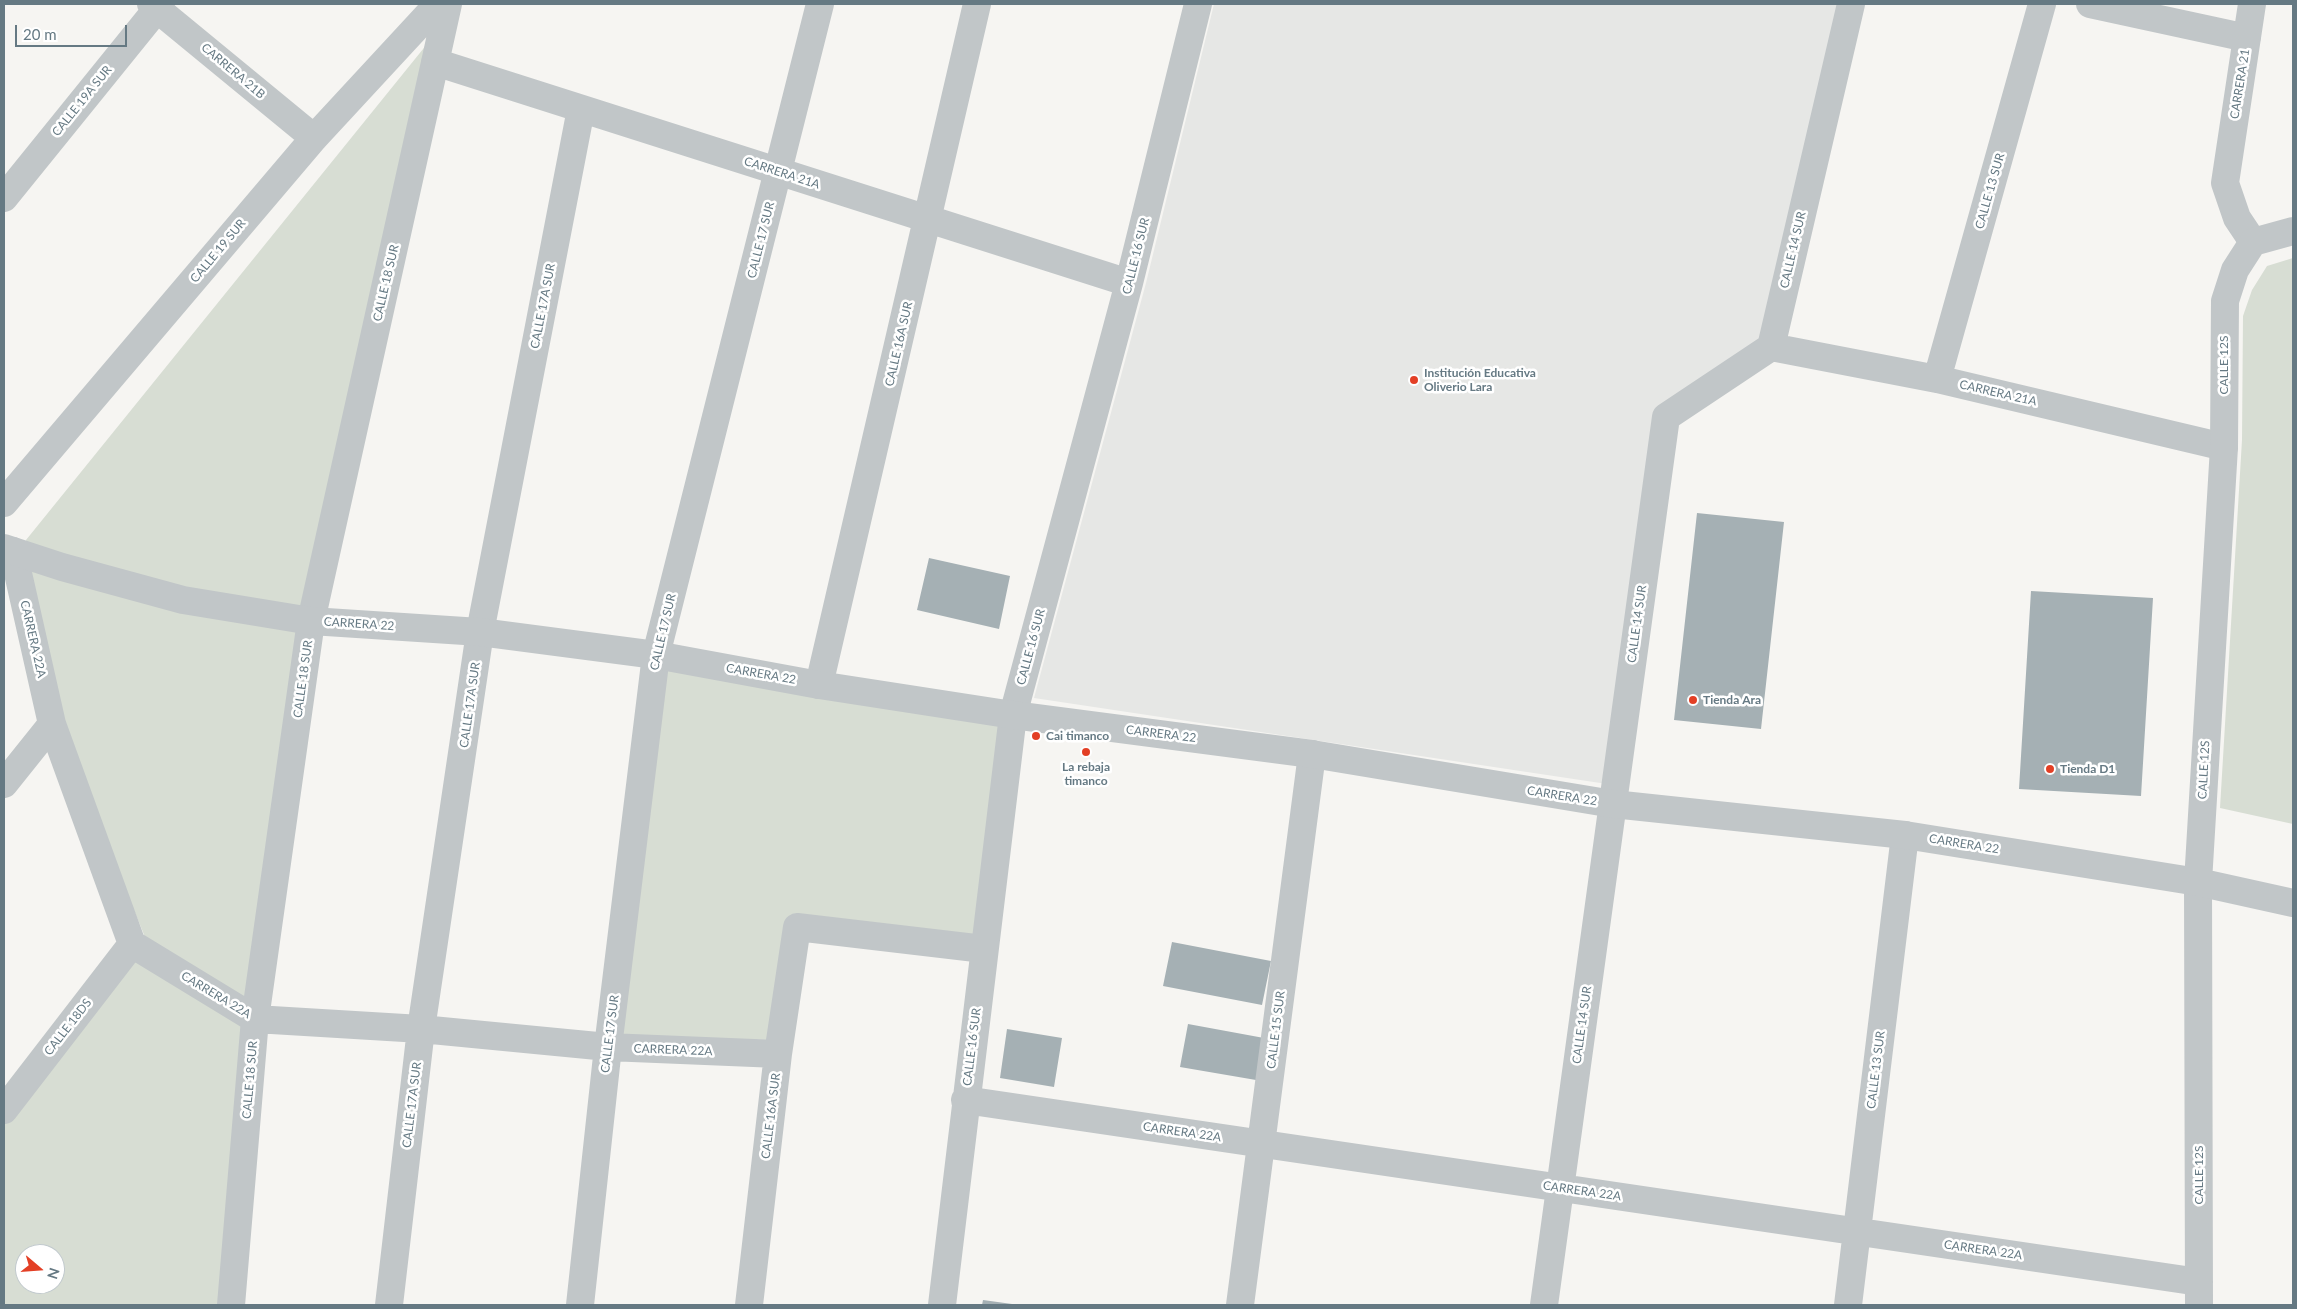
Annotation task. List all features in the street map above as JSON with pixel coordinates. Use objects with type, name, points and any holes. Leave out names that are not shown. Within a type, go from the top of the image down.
[{"type":"street","name":"CALLE 19 SUR","points":[[4,503],[314,138],[438,4]]},
{"type":"street","name":"CALLE 18 SUR","points":[[231,1305],[255,1019],[311,621],[448,4]]},
{"type":"street","name":"CALLE 17 SUR","points":[[580,1305],[608,1047],[656,655],[820,4]]},
{"type":"street","name":"CALLE 16A SUR","points":[[819,685],[977,4]]},
{"type":"street","name":"CALLE 16 SUR","points":[[942,1305],[965,1100],[1013,715],[1129,284],[1198,4]]},
{"type":"street","name":"CALLE 14 SUR","points":[[1544,1305],[1666,417],[1770,347],[1851,4]]},
{"type":"street","name":"CALLE 13 SUR","points":[[1937,379],[2042,4]]},
{"type":"street","name":"CARRERA 21","points":[[2090,4],[2247,38],[2225,183],[2237,218],[2253,242]]},
{"type":"street","points":[[2247,38],[2252,4]]},
{"type":"street","name":"CARRERA 21B","points":[[157,5],[314,138]]},
{"type":"street","name":"CALLE 19A SUR","points":[[4,198],[157,5]]},
{"type":"street","name":"CARRERA 21A","points":[[435,62],[1129,284]]},
{"type":"street","name":"CALLE 17A SUR","points":[[388,1305],[422,1029],[480,632],[582,109]]},
{"type":"street","points":[[2253,242],[2293,231]]},
{"type":"street","name":"CALLE 12S","points":[[2199,1294],[2198,882],[2224,447],[2225,301],[2235,270],[2253,242]]},
{"type":"street","name":"CARRERA 21A","points":[[1770,347],[1937,379],[2224,447]]},
{"type":"street","name":"CARRERA 22","points":[[8,549],[62,567],[183,600],[311,621],[480,632],[656,655],[819,685],[1013,715],[1312,754],[1613,804],[1905,835],[2198,882],[2293,903]]},
{"type":"street","name":"CARRERA 22A","points":[[8,549],[52,724],[132,944],[255,1019],[422,1029],[608,1047],[778,1054]]},
{"type":"street","points":[[4,784],[52,724]]},
{"type":"street","name":"CALLE 15 SUR","points":[[1240,1305],[1312,754]]},
{"type":"street","name":"CALLE 13 SUR","points":[[1848,1305],[1905,835]]},
{"type":"street","name":"CALLE 16A SUR","points":[[749,1305],[778,1054],[797,927],[984,950]]},
{"type":"street","name":"CALLE 18DS","points":[[4,1110],[132,944]]},
{"type":"street","name":"CARRERA 22A","points":[[965,1100],[1857,1232],[2199,1294]]},
{"type":"shaded area","name":"Institución Educativa Oliverio Lara","points":[[1214,4],[1838,4],[1758,347],[1658,414],[1607,784],[1034,698],[1146,283]]},
{"type":"shaded area","points":[[436,33],[302,638],[224,1305],[4,1305],[4,1120],[145,937],[59,728],[26,540]]},
{"type":"shaded area","points":[[2293,258],[2293,824],[2220,808],[2242,440],[2243,316],[2252,290],[2267,266]]},
{"type":"shaded area","points":[[664,665],[1003,722],[975,945],[793,915],[769,1040],[618,1037]]},
{"type":"building","points":[[1697,513],[1784,522],[1761,729],[1674,720]]},
{"type":"building","points":[[929,558],[1010,576],[999,629],[917,610]]},
{"type":"building","points":[[2031,591],[2153,598],[2141,796],[2019,789]]},
{"type":"building","points":[[1172,942],[1271,961],[1262,1005],[1163,986]]},
{"type":"building","points":[[1188,1024],[1264,1038],[1256,1080],[1180,1067]]},
{"type":"building","points":[[1007,1029],[1062,1038],[1054,1087],[1000,1078]]},
{"type":"building","points":[[983,1300],[1012,1304],[1012,1305],[982,1305]]},
{"type":"place","name":"Institución Educativa Oliverio Lara","points":[[1414,380]]},
{"type":"place","name":"Tienda Ara","points":[[1693,700]]},
{"type":"place","name":"Cai timanco","points":[[1036,736]]},
{"type":"place","name":"La rebaja timanco","points":[[1086,752]]},
{"type":"place","name":"Tienda D1","points":[[2050,769]]}]
